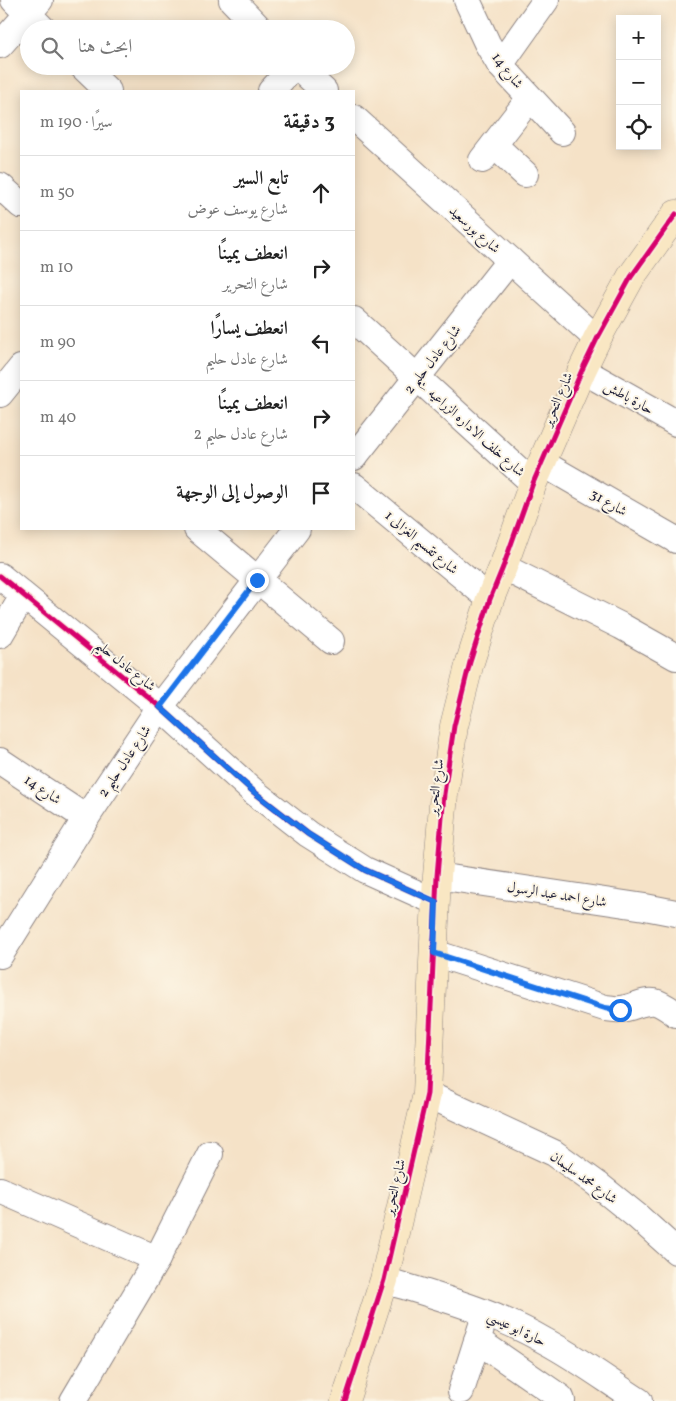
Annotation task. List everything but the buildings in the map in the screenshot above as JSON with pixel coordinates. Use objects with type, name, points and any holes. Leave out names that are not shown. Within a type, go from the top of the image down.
[{"type":"street","points":[[232,0],[251,20]]},
{"type":"street","name":"شارع 14","points":[[467,0],[487,43],[500,65],[562,132]]},
{"type":"street","points":[[500,65],[546,0]]},
{"type":"street","points":[[0,45],[20,23]]},
{"type":"street","points":[[91,75],[107,90]]},
{"type":"street","points":[[272,90],[287,75]]},
{"type":"street","points":[[306,75],[323,90]]},
{"type":"street","points":[[525,174],[488,152],[530,98]]},
{"type":"street","name":"شارع بورسعيد","points":[[355,119],[596,339]]},
{"type":"street","points":[[0,186],[20,204]]},
{"type":"street","name":"شارع التحرير","points":[[345,1401],[384,1280],[427,1094],[437,876],[444,794],[454,726],[470,662],[490,599],[538,473],[596,339],[631,277],[676,214]]},
{"type":"street","name":"شارع عادل حليم 2","points":[[355,456],[510,260]]},
{"type":"street","name":"شارع خلف الاداره الزراعيه","points":[[355,321],[417,378],[538,473]]},
{"type":"street","name":"حارة باطش","points":[[582,370],[676,423]]},
{"type":"street","name":"شارع 31","points":[[538,473],[676,540]]},
{"type":"street","name":"شارع تقسيم الغزالى 1","points":[[355,487],[490,599]]},
{"type":"street","points":[[197,530],[331,641]]},
{"type":"street","name":"شارع عادل حليم 2","points":[[0,955],[86,818],[160,707],[296,530]]},
{"type":"street","points":[[503,567],[621,626],[676,657]]},
{"type":"street","name":"شارع عادل حليم","points":[[0,576],[160,707],[254,792],[308,834],[365,870],[436,902]]},
{"type":"street","points":[[0,634],[23,596]]},
{"type":"street","name":"شارع 14","points":[[0,760],[86,818]]},
{"type":"street","name":"شارع احمد عبد الرسول","points":[[437,876],[676,913]]},
{"type":"street","points":[[434,953],[605,1008],[620,1010],[645,1002],[654,1002],[676,1014]]},
{"type":"street","name":"شارع محمد سليمان","points":[[427,1094],[554,1153],[597,1184],[676,1251]]},
{"type":"street","points":[[73,1401],[157,1259],[210,1154]]},
{"type":"street","points":[[0,1190],[157,1259]]},
{"type":"street","name":"حارة ابو عيسي","points":[[384,1280],[486,1312],[546,1341],[639,1401]]},
{"type":"street","points":[[461,1390],[486,1312]]},
{"type":"street","points":[[477,1340],[561,1398],[562,1401]]},
{"type":"cycle path","points":[[345,1401],[384,1280],[427,1094],[437,876],[444,794],[454,726],[470,662],[490,599],[533,483],[582,370],[631,277],[676,214]]},
{"type":"cycle path","points":[[0,576],[160,707],[254,792],[308,834],[365,870],[436,902]]},
{"type":"route","points":[[257,580],[160,707],[254,792],[308,834],[365,870],[436,902],[434,953],[605,1008],[620,1010]]}]
